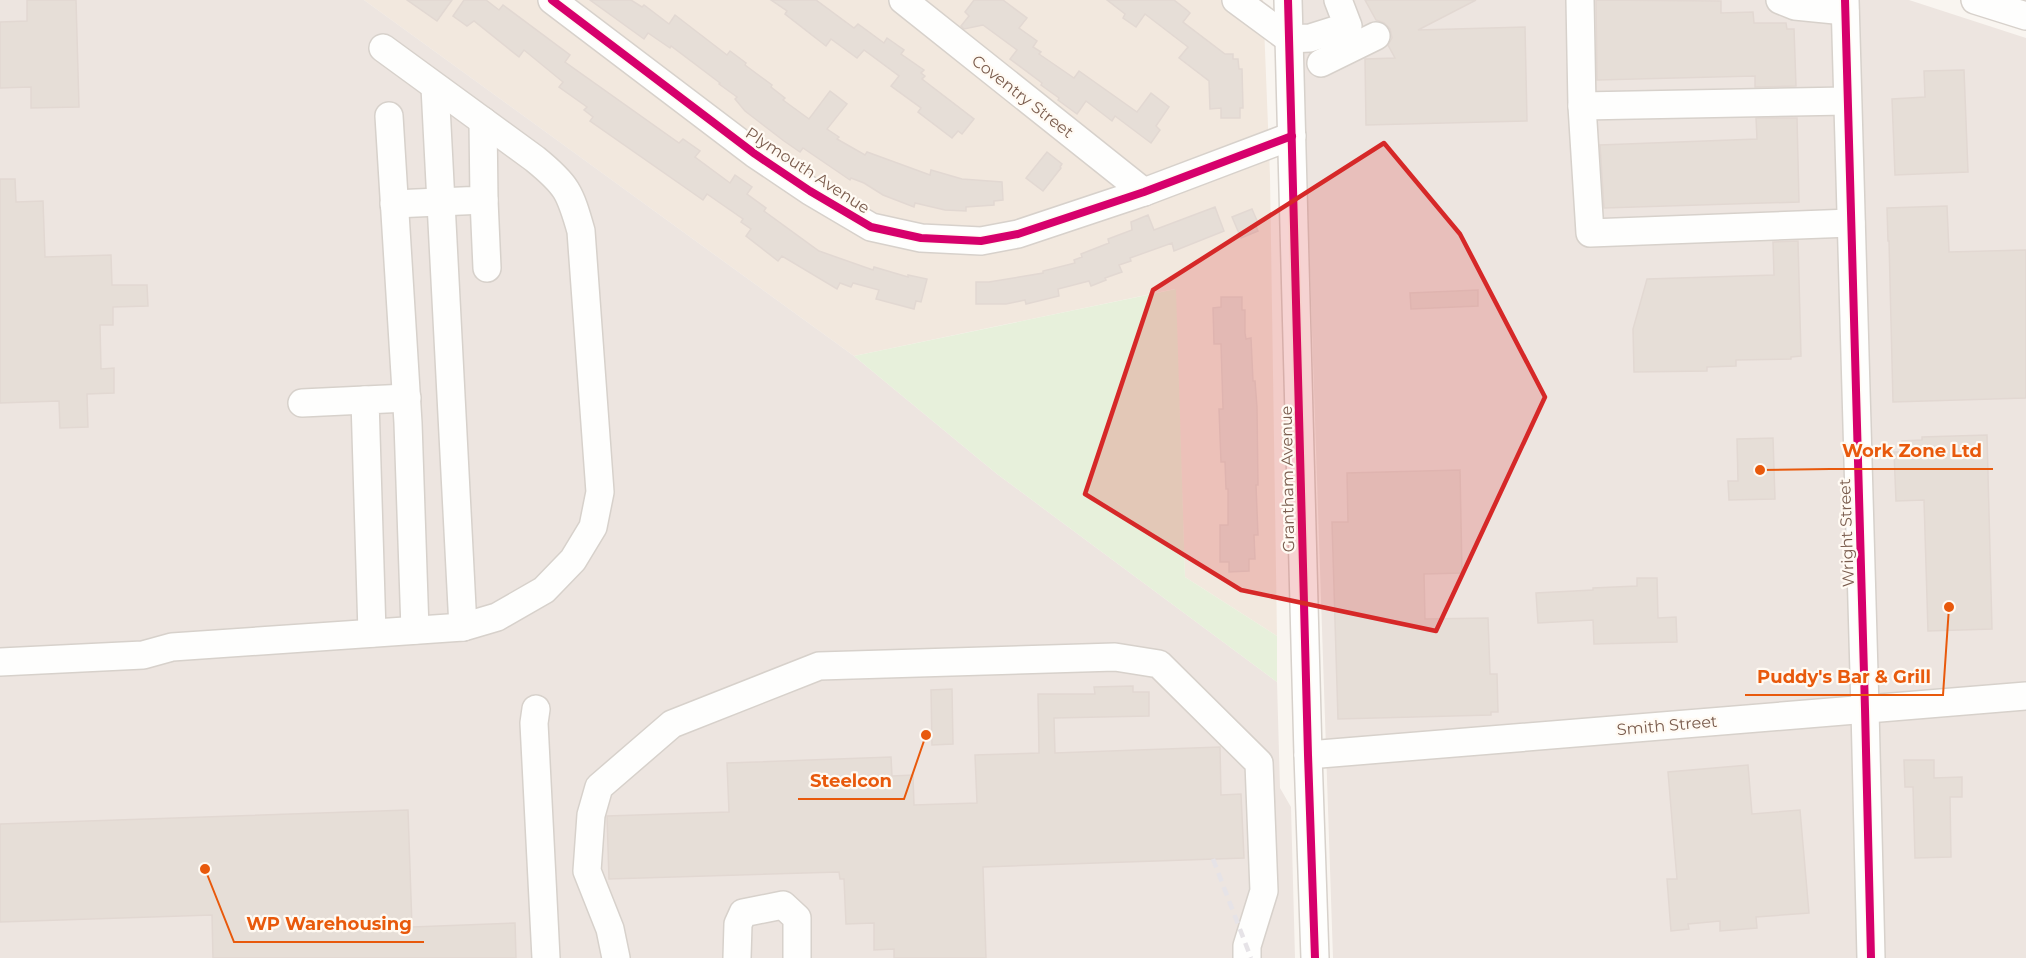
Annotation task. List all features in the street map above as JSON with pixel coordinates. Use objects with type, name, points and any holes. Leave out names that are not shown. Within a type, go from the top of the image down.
[{"type":"street","name":"Plymouth Avenue","points":[[552,0],[755,154],[810,191],[871,226],[921,238],[981,241],[1028,232],[1144,192],[1292,136]]},
{"type":"street","points":[[1236,0],[1289,39],[1318,36],[1348,26],[1338,0]]},
{"type":"street","name":"Grantham Avenue","points":[[1288,0],[1315,958]]},
{"type":"street","points":[[1580,0],[1582,106],[1590,233],[1851,223]]},
{"type":"street","points":[[1780,0],[1795,6],[1845,5]]},
{"type":"street","points":[[1975,0],[2026,16]]},
{"type":"street","name":"Coventry Street","points":[[905,1],[1144,192]]},
{"type":"street","name":"Wright Street","points":[[1845,5],[1871,958]]},
{"type":"street","points":[[1318,36],[1321,63]]},
{"type":"street","points":[[1290,71],[1321,63],[1376,36]]},
{"type":"street","points":[[0,662],[143,655],[172,646],[463,627],[497,617],[544,590],[573,560],[593,527],[600,492],[580,231],[571,197],[558,178],[383,48]]},
{"type":"street","points":[[435,87],[463,627]]},
{"type":"street","points":[[1582,106],[1848,101]]},
{"type":"street","points":[[389,116],[407,398],[415,630]]},
{"type":"street","points":[[483,122],[487,268]]},
{"type":"street","points":[[394,204],[484,200]]},
{"type":"street","points":[[302,403],[407,398]]},
{"type":"street","points":[[365,400],[372,633]]},
{"type":"street","points":[[616,958],[610,929],[587,871],[591,815],[599,787],[672,724],[819,666],[1115,657],[1159,664],[1258,763],[1264,891],[1247,946],[1247,958]]},
{"type":"street","name":"Smith Street","points":[[1308,755],[2026,696]]},
{"type":"street","points":[[536,709],[534,723],[546,958]]},
{"type":"street","points":[[737,958],[738,924],[743,914],[783,905],[797,918],[796,958]]},
{"type":"highlighted area","points":[[1384,143],[1460,234],[1545,397],[1436,631],[1241,590],[1085,494],[1153,290]]},
{"type":"shaded area","points":[[0,0],[364,0],[854,356],[997,474],[1277,682],[1280,788],[1291,807],[1295,958],[0,958]]},
{"type":"shaded area","points":[[364,0],[1263,0],[1270,176],[1277,636],[1185,577],[1175,289],[854,356]]},
{"type":"shaded area","points":[[1301,0],[1909,0],[2026,38],[2026,958],[1333,958]]},
{"type":"green space","points":[[1176,289],[1185,577],[1277,636],[1277,682],[997,474],[854,356]]},
{"type":"building","points":[[27,0],[76,0],[79,107],[31,108],[31,87],[0,88],[0,22],[27,21]]},
{"type":"building","points":[[407,0],[452,0],[437,21]]},
{"type":"building","points":[[464,0],[486,0],[499,10],[503,5],[570,55],[565,62],[679,143],[683,139],[700,151],[695,157],[730,183],[735,175],[752,187],[747,194],[766,208],[764,211],[819,251],[873,270],[874,267],[908,277],[908,275],[927,279],[921,302],[916,301],[914,309],[876,299],[879,290],[853,283],[851,287],[840,283],[837,289],[782,256],[778,261],[746,236],[751,229],[741,222],[743,219],[707,194],[703,200],[590,121],[593,117],[584,110],[587,107],[559,87],[563,82],[524,50],[519,57],[474,21],[467,26],[453,16]]},
{"type":"building","points":[[590,0],[631,0],[642,7],[644,5],[669,24],[675,15],[727,55],[730,51],[746,63],[745,65],[785,98],[783,100],[809,119],[830,91],[847,104],[827,129],[839,137],[837,139],[865,155],[867,152],[930,175],[931,170],[962,179],[1002,182],[1003,200],[994,201],[994,205],[966,207],[966,211],[945,210],[915,203],[914,207],[883,195],[864,183],[851,178],[850,180],[803,148],[800,152],[784,141],[745,111],[735,99],[737,97],[671,46],[670,48],[648,33],[644,39]]},
{"type":"building","points":[[771,0],[816,0],[854,28],[858,24],[884,43],[887,38],[904,50],[901,54],[924,70],[921,73],[925,76],[922,79],[974,119],[962,134],[958,131],[952,138],[918,112],[921,108],[891,86],[899,76],[864,50],[857,58],[831,39],[826,46],[785,14],[787,11]]},
{"type":"building","points":[[974,0],[1003,0],[1027,18],[1019,28],[1037,41],[1033,47],[1041,52],[1039,54],[1074,78],[1079,71],[1137,112],[1151,93],[1169,107],[1156,126],[1160,130],[1151,143],[1115,116],[1112,121],[1086,101],[1077,114],[1010,59],[1017,50],[983,25],[964,29],[961,26],[969,16],[965,12]]},
{"type":"building","points":[[1107,0],[1174,0],[1188,11],[1190,13],[1183,22],[1225,54],[1233,54],[1233,59],[1238,59],[1239,69],[1242,69],[1243,108],[1240,108],[1240,118],[1221,118],[1221,108],[1210,109],[1209,81],[1179,58],[1188,47],[1145,14],[1136,27],[1123,18],[1125,14]]},
{"type":"building","points":[[1365,0],[1476,0],[1418,30],[1525,27],[1527,121],[1366,125],[1365,59],[1395,58],[1388,45],[1392,38],[1390,29],[1384,23],[1376,20]]},
{"type":"building","points":[[1596,0],[1721,1],[1721,13],[1753,12],[1754,23],[1786,23],[1787,29],[1794,29],[1796,86],[1755,87],[1755,76],[1597,80]]},
{"type":"building","points":[[1964,70],[1968,172],[1895,175],[1892,99],[1925,97],[1924,71]]},
{"type":"building","points":[[1756,118],[1797,118],[1799,202],[1604,208],[1600,145],[1757,139]]},
{"type":"building","points":[[1047,152],[1062,164],[1043,191],[1026,178]]},
{"type":"building","points":[[0,179],[15,179],[16,202],[43,201],[45,257],[111,255],[112,285],[147,285],[148,306],[113,307],[113,325],[100,325],[101,369],[114,368],[114,393],[87,394],[88,427],[60,428],[59,401],[0,403]]},
{"type":"building","points":[[1947,206],[1949,252],[2026,250],[2026,398],[1893,402],[1887,208]]},
{"type":"building","points":[[1215,207],[1224,231],[1174,251],[1172,243],[1130,258],[1131,261],[1119,265],[1122,272],[1105,278],[1106,280],[1091,286],[1089,281],[1058,289],[1059,296],[1026,304],[1025,300],[1006,304],[976,304],[976,282],[1043,273],[1043,271],[1075,263],[1074,260],[1082,257],[1081,254],[1109,243],[1108,239],[1132,230],[1131,222],[1148,215],[1154,230]]},
{"type":"building","points":[[1252,209],[1258,223],[1255,224],[1258,231],[1241,238],[1232,217]]},
{"type":"building","points":[[1798,241],[1801,356],[1791,357],[1791,359],[1736,360],[1736,366],[1707,367],[1707,371],[1634,372],[1633,329],[1647,279],[1774,275],[1773,242]]},
{"type":"building","points":[[1478,290],[1478,306],[1411,309],[1410,293]]},
{"type":"building","points":[[1221,297],[1242,297],[1246,339],[1251,338],[1257,407],[1258,535],[1254,535],[1255,559],[1249,559],[1249,571],[1229,572],[1229,562],[1220,562],[1220,525],[1228,525],[1228,489],[1226,489],[1225,462],[1221,462],[1219,409],[1223,409],[1221,344],[1214,344],[1213,308],[1221,307]]},
{"type":"building","points":[[1987,435],[1992,629],[1928,631],[1924,500],[1896,501],[1894,452],[1903,452],[1902,441],[1922,440],[1922,437]]},
{"type":"building","points":[[1773,438],[1775,499],[1729,500],[1728,481],[1738,481],[1737,439]]},
{"type":"building","points":[[1460,470],[1462,573],[1424,574],[1425,619],[1488,618],[1490,674],[1497,674],[1498,712],[1491,712],[1491,715],[1338,719],[1332,522],[1348,522],[1347,473]]},
{"type":"building","points":[[1637,578],[1657,578],[1658,618],[1676,617],[1677,642],[1594,644],[1593,620],[1538,623],[1536,593],[1637,586]]},
{"type":"building","points":[[1133,686],[1133,692],[1149,692],[1149,716],[1054,718],[1055,753],[1220,747],[1221,795],[1241,794],[1244,858],[983,867],[986,958],[894,958],[894,949],[874,950],[874,923],[846,924],[844,879],[840,879],[839,872],[609,879],[607,816],[729,812],[727,763],[891,757],[892,776],[913,775],[914,805],[977,803],[975,755],[1039,753],[1038,694],[1095,694],[1094,687]]},
{"type":"building","points":[[952,689],[953,744],[932,745],[931,690]]},
{"type":"building","points":[[1904,760],[1934,760],[1934,778],[1962,777],[1962,797],[1950,797],[1951,857],[1915,858],[1913,787],[1905,787]]},
{"type":"building","points":[[1748,765],[1752,814],[1800,810],[1809,913],[1756,917],[1757,928],[1720,931],[1720,921],[1688,924],[1689,929],[1671,931],[1667,879],[1677,879],[1668,772]]},
{"type":"building","points":[[408,810],[412,927],[515,923],[516,958],[213,958],[212,915],[0,922],[0,824]]},
{"type":"railway","points":[[1213,859],[1251,958]]},
{"type":"cycle path","points":[[552,0],[755,154],[810,191],[871,227],[921,238],[981,241],[1018,234],[1144,192],[1292,136]]},
{"type":"cycle path","points":[[1288,0],[1315,958]]},
{"type":"cycle path","points":[[1845,0],[1871,958]]},
{"type":"place","name":"Work Zone Ltd","points":[[1760,470]]},
{"type":"place","name":"Puddy's Bar & Grill","points":[[1949,607]]},
{"type":"place","name":"Steelcon","points":[[926,735]]},
{"type":"place","name":"WP Warehousing","points":[[205,869]]}]
